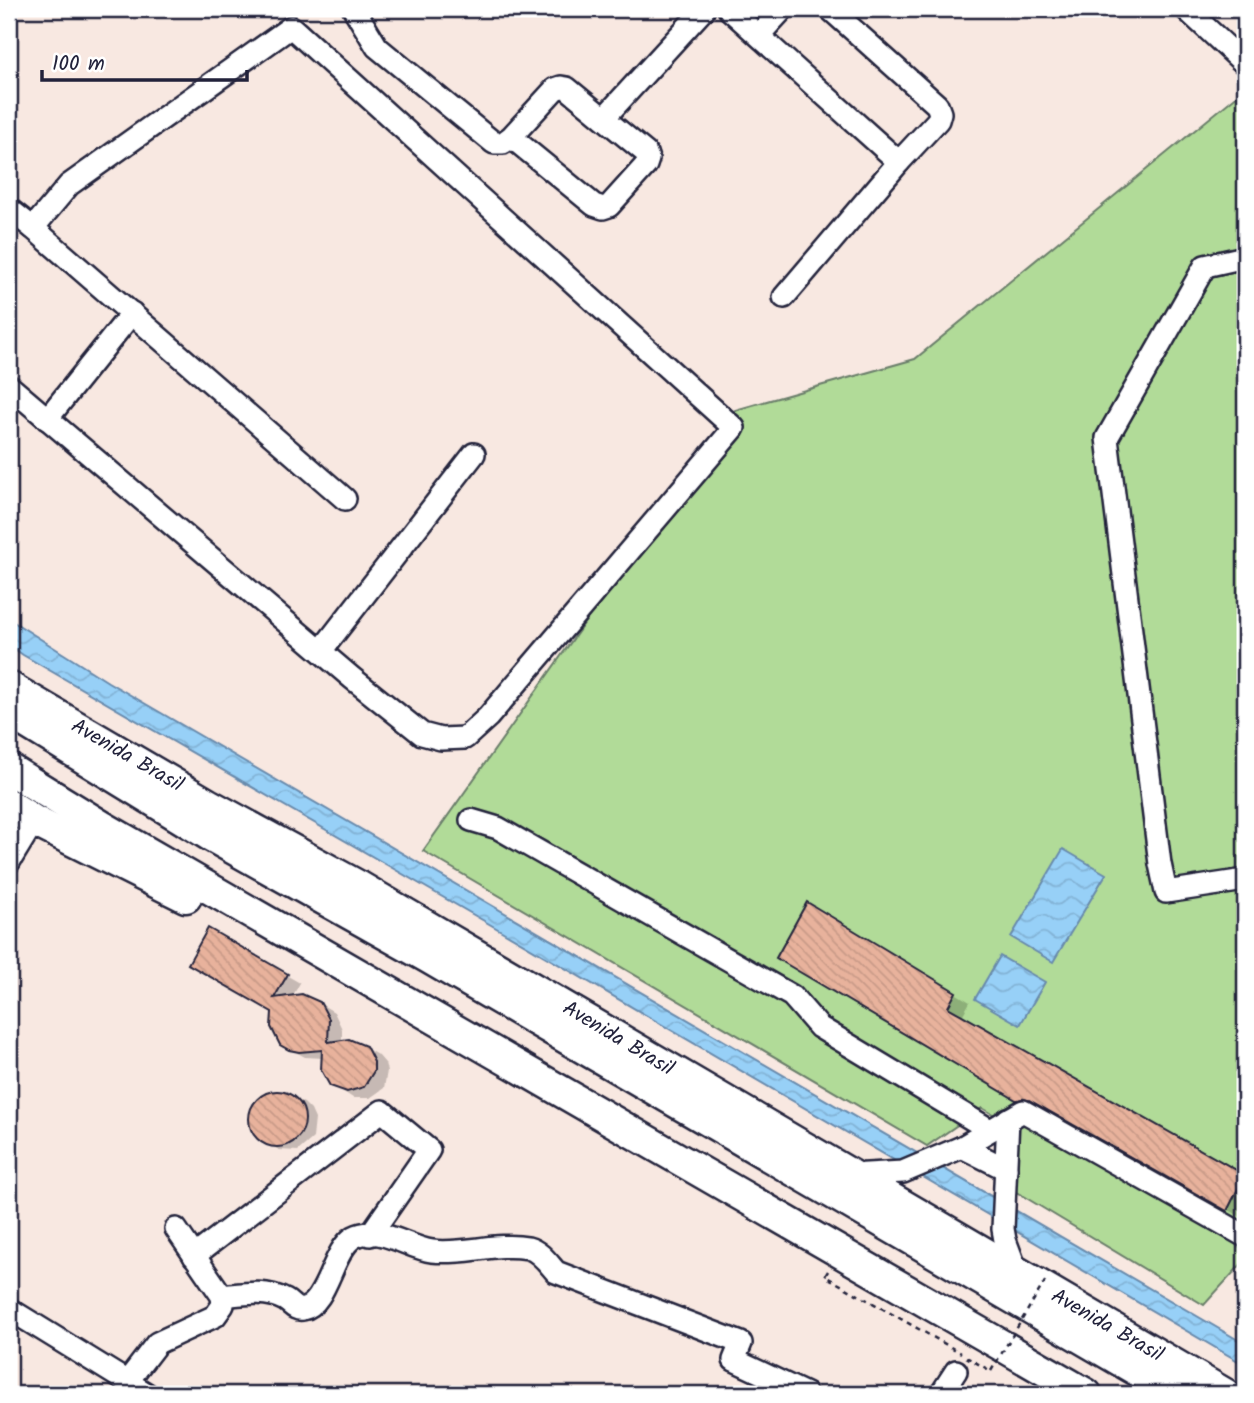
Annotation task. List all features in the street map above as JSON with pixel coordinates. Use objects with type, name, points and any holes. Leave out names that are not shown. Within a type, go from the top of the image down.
[{"type":"highway","name":"Avenida Brasil","points":[[9,687],[208,804],[360,887],[848,1175],[1032,1276],[1225,1394]]},
{"type":"highway","name":"Avenida Brasil","points":[[9,712],[200,829],[427,957],[1178,1394]]},
{"type":"highway","points":[[9,769],[103,827],[1086,1394]]},
{"type":"highway","points":[[9,784],[139,856],[190,876]]},
{"type":"highway","points":[[208,804],[427,957]]},
{"type":"highway","points":[[9,805],[34,821],[163,883],[1049,1394]]},
{"type":"street","points":[[354,9],[377,47],[494,143],[503,143],[511,137],[555,89],[561,87],[567,88],[604,118],[646,153],[648,159],[610,206],[603,208],[594,205],[511,137]]},
{"type":"street","points":[[604,118],[704,9]]},
{"type":"street","points":[[729,9],[899,162]]},
{"type":"street","points":[[759,35],[783,9]]},
{"type":"street","points":[[783,297],[938,120],[940,113],[937,105],[830,9]]},
{"type":"street","points":[[1186,9],[1245,64]]},
{"type":"street","points":[[9,386],[422,734],[441,739],[465,738],[488,717],[734,428],[291,27],[69,185],[33,228]]},
{"type":"street","points":[[9,209],[345,499]]},
{"type":"street","points":[[1245,257],[1205,266],[1107,438],[1160,863],[1166,892],[1245,880]]},
{"type":"street","points":[[47,419],[132,313]]},
{"type":"street","points":[[321,651],[474,454]]},
{"type":"street","points":[[471,820],[498,828],[792,996],[818,1027],[990,1130]]},
{"type":"street","points":[[9,862],[34,821]]},
{"type":"street","points":[[194,1256],[382,1111],[429,1150],[370,1235]]},
{"type":"street","points":[[848,1175],[903,1172],[962,1147],[1023,1111],[1245,1236]]},
{"type":"street","points":[[1008,1119],[1003,1229],[1005,1240],[1032,1276]]},
{"type":"street","points":[[962,1147],[1005,1179]]},
{"type":"street","points":[[127,1382],[157,1343],[220,1312],[223,1305],[222,1296],[176,1229]]},
{"type":"street","points":[[222,1296],[265,1293],[284,1299],[298,1309],[306,1309],[315,1302],[343,1248],[361,1234],[382,1235],[430,1251],[493,1246],[530,1248],[543,1256],[556,1272],[741,1343],[734,1360],[806,1394]]},
{"type":"street","points":[[9,1308],[147,1394]]},
{"type":"street","points":[[941,1394],[956,1371]]},
{"type":"path","points":[[830,1267],[825,1276],[991,1371],[1032,1276]]},
{"type":"green space","points":[[1245,89],[1245,1260],[1204,1305],[1013,1190],[1012,1125],[982,1108],[927,1146],[423,851],[735,410],[915,359]]},
{"type":"water","points":[[9,619],[108,682],[1245,1344],[1245,1365],[23,655],[9,645]]},
{"type":"water","points":[[1063,849],[1106,874],[1053,962],[1011,937]]},
{"type":"water","points":[[1000,956],[1045,982],[1020,1025],[975,999]]},
{"type":"building","points":[[807,902],[956,992],[948,1007],[1245,1175],[1227,1211],[1029,1100],[1016,1100],[776,958]]},
{"type":"building","points":[[208,928],[288,974],[274,998],[302,994],[320,1002],[329,1019],[328,1042],[349,1039],[366,1046],[374,1062],[374,1071],[364,1087],[347,1092],[330,1086],[321,1070],[322,1050],[299,1052],[280,1045],[271,1027],[272,1012],[188,964]]},
{"type":"building","points":[[272,1091],[282,1091],[297,1099],[303,1108],[303,1130],[297,1139],[282,1147],[272,1147],[254,1135],[249,1124],[249,1114],[261,1096]]}]
